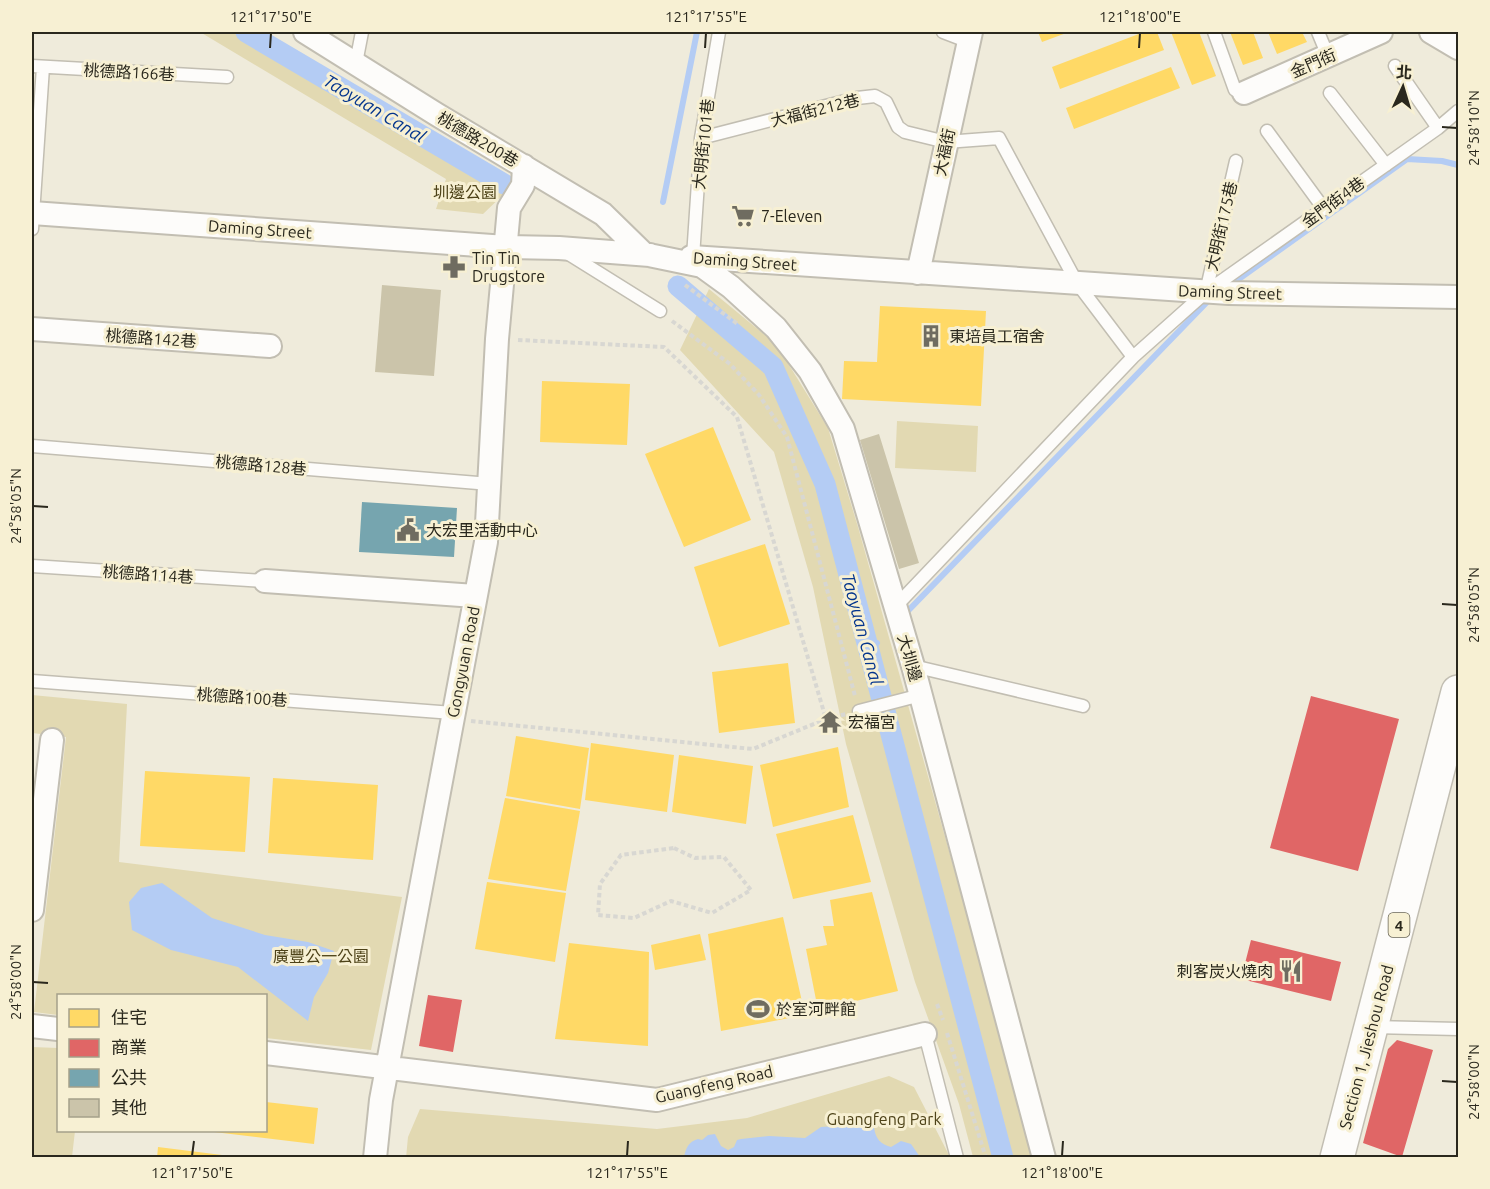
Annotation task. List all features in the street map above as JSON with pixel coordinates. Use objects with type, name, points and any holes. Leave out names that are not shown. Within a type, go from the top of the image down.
[{"type":"main road","name":"Section 1, Jieshou Road","points":[[1337,1158],[1443,775],[1458,692]]},
{"type":"street","name":"桃德路200巷","points":[[305,32],[603,214],[644,254]]},
{"type":"street","name":"金門街","points":[[1244,93],[1381,32]]},
{"type":"street","points":[[1431,32],[1458,48]]},
{"type":"street","name":"大福街","points":[[918,273],[970,37]]},
{"type":"street","name":"Gongyuan Road","points":[[375,1158],[381,1100],[486,542],[497,339],[509,208],[523,185],[525,166]]},
{"type":"street","name":"Daming Street","points":[[32,218],[506,247],[560,248],[1215,292],[1458,297]]},
{"type":"street","name":"大圳邊","points":[[644,254],[702,266],[731,287],[776,328],[810,370],[843,429],[913,666],[913,698],[1044,1158]]},
{"type":"street","name":"桃德路142巷","points":[[32,329],[270,346]]},
{"type":"street","points":[[264,581],[475,596]]},
{"type":"street","points":[[32,910],[33,884],[52,740]]},
{"type":"street","points":[[32,1026],[57,1029]]},
{"type":"street","name":"Guangfeng Road","points":[[267,1053],[657,1100],[925,1034]]},
{"type":"lane","points":[[356,63],[362,32]]},
{"type":"lane","name":"大明街101巷","points":[[693,257],[701,138],[718,32]]},
{"type":"lane","points":[[943,32],[970,37]]},
{"type":"lane","points":[[1214,32],[1235,90],[1244,93]]},
{"type":"lane","points":[[1318,32],[1328,56]]},
{"type":"lane","points":[[32,218],[37,66]]},
{"type":"lane","name":"桃德路166巷","points":[[37,66],[227,77]]},
{"type":"lane","points":[[1395,66],[1438,128]]},
{"type":"lane","points":[[1330,93],[1386,165]]},
{"type":"lane","name":"大福街212巷","points":[[701,138],[856,98],[876,96],[886,102],[898,127],[905,132],[946,142]]},
{"type":"lane","name":"金門街4巷","points":[[896,606],[1133,357],[1324,209],[1438,128],[1458,111]]},
{"type":"lane","points":[[1267,131],[1324,209]]},
{"type":"lane","points":[[946,142],[999,138],[1077,283],[1133,357]]},
{"type":"lane","name":"大明街175巷","points":[[1215,292],[1236,161]]},
{"type":"lane","points":[[560,248],[660,311]]},
{"type":"lane","name":"桃德路128巷","points":[[32,446],[490,484]]},
{"type":"lane","name":"桃德路114巷","points":[[32,566],[264,581]]},
{"type":"lane","points":[[913,666],[1083,706]]},
{"type":"lane","name":"桃德路100巷","points":[[32,681],[453,716]]},
{"type":"lane","points":[[859,711],[913,698]]},
{"type":"lane","points":[[1372,1027],[1458,1029]]},
{"type":"lane","name":"Guangfeng Road","points":[[925,1034],[957,1158]]},
{"type":"path","points":[[681,282],[745,330]]},
{"type":"path","points":[[453,716],[753,749],[826,719],[859,711],[787,437],[759,395],[730,364],[660,311]]},
{"type":"path","points":[[497,339],[664,347],[737,417],[826,719]]},
{"type":"path","points":[[674,849],[694,858],[724,857],[751,890],[712,913],[671,902],[634,918],[598,915],[600,884],[621,855],[674,849]]},
{"type":"path","points":[[938,1004],[986,1158]]},
{"type":"green space","name":"圳邊公園","points":[[200,32],[232,32],[505,193],[483,214],[436,209],[446,179]]},
{"type":"green space","points":[[709,289],[776,344],[828,428],[858,527],[1035,1157],[973,1157],[959,1104],[915,982],[846,744],[813,587],[774,452],[680,350]]},
{"type":"green space","points":[[897,421],[978,426],[976,472],[895,468]]},
{"type":"green space","name":"廣豐公一公園","points":[[32,695],[127,704],[119,862],[402,897],[371,1050],[267,1038],[267,994],[57,994],[57,1015],[34,1012],[66,737],[32,733]]},
{"type":"green space","points":[[32,1047],[57,1048],[57,1132],[75,1132],[72,1157],[32,1157]]},
{"type":"green space","name":"Guangfeng Park","points":[[889,1076],[914,1087],[950,1157],[406,1158],[408,1137],[420,1109],[657,1129],[747,1118]]},
{"type":"water","points":[[162,883],[212,918],[265,935],[308,942],[334,951],[328,973],[314,997],[308,1021],[238,967],[171,950],[132,930],[129,902],[141,888]]},
{"type":"water","points":[[846,1117],[860,1120],[867,1128],[874,1128],[881,1143],[887,1146],[891,1147],[901,1141],[911,1144],[920,1157],[684,1157],[690,1144],[708,1135],[715,1134],[721,1146],[728,1150],[734,1147],[737,1140],[741,1139],[769,1136],[805,1138],[821,1127],[836,1126],[841,1119]]},
{"type":"building: 住宅","points":[[1038,32],[1069,32],[1042,42]]},
{"type":"building: 住宅","points":[[1144,32],[1157,32],[1164,50],[1060,89],[1052,67]]},
{"type":"building: 住宅","points":[[1171,32],[1199,32],[1216,76],[1192,85]]},
{"type":"building: 住宅","points":[[1230,32],[1253,32],[1263,58],[1243,65]]},
{"type":"building: 住宅","points":[[1268,32],[1302,32],[1307,42],[1277,54]]},
{"type":"building: 住宅","points":[[1171,67],[1180,88],[1074,129],[1066,108]]},
{"type":"building: 住宅","name":"東培員工宿舍","points":[[880,306],[986,311],[981,406],[842,399],[844,361],[877,362]]},
{"type":"building: 住宅","points":[[542,381],[630,384],[627,445],[540,442]]},
{"type":"building: 住宅","points":[[713,427],[751,520],[684,547],[645,454]]},
{"type":"building: 住宅","points":[[765,544],[790,624],[719,647],[694,567]]},
{"type":"building: 住宅","points":[[788,663],[795,723],[719,733],[712,672]]},
{"type":"building: 住宅","points":[[516,736],[589,748],[580,809],[506,796]]},
{"type":"building: 住宅","points":[[591,743],[674,755],[667,812],[585,800]]},
{"type":"building: 住宅","points":[[838,747],[849,807],[773,827],[760,765]]},
{"type":"building: 住宅","points":[[679,755],[753,766],[746,824],[672,812]]},
{"type":"building: 住宅","points":[[145,771],[250,777],[245,852],[140,846]]},
{"type":"building: 住宅","points":[[273,778],[378,785],[373,860],[268,853]]},
{"type":"building: 住宅","points":[[505,798],[580,811],[566,891],[488,879]]},
{"type":"building: 住宅","points":[[853,815],[871,882],[793,899],[776,834]]},
{"type":"building: 住宅","points":[[487,882],[566,893],[555,962],[475,949]]},
{"type":"building: 住宅","points":[[872,892],[898,991],[818,1010],[806,949],[827,945],[823,926],[834,926],[830,900]]},
{"type":"building: 住宅","points":[[783,917],[805,1015],[721,1031],[708,934]]},
{"type":"building: 住宅","points":[[700,934],[706,960],[655,970],[651,945]]},
{"type":"building: 住宅","points":[[569,943],[649,952],[648,1046],[555,1039]]},
{"type":"building: 住宅","points":[[267,1102],[318,1108],[314,1144],[214,1132],[267,1132]]},
{"type":"building: 住宅","points":[[158,1147],[230,1156],[230,1158],[157,1158]]},
{"type":"building: 商業","points":[[1311,696],[1399,719],[1358,871],[1270,848]]},
{"type":"building: 商業","name":"刺客炭火燒肉","points":[[1251,940],[1341,962],[1331,1001],[1241,979]]},
{"type":"building: 商業","points":[[428,995],[462,1000],[453,1052],[419,1046]]},
{"type":"building: 商業","points":[[1397,1040],[1433,1050],[1402,1157],[1363,1143],[1388,1049]]},
{"type":"building: 公共","name":"大宏里活動中心","points":[[362,502],[457,508],[454,557],[359,552]]},
{"type":"building: 其他","points":[[382,285],[441,290],[434,376],[375,372]]},
{"type":"building: 其他","points":[[879,434],[919,563],[899,569],[860,440]]},
{"type":"waterway","name":"Taoyuan Canal","points":[[246,32],[504,184]]},
{"type":"waterway","points":[[663,202],[697,32]]},
{"type":"waterway","points":[[1229,286],[1407,159],[1442,161],[1458,165]]},
{"type":"waterway","name":"Taoyuan Canal","points":[[678,286],[773,367],[825,484],[1003,1158]]},
{"type":"waterway","points":[[904,615],[1210,299]]},
{"type":"waterway","points":[[869,651],[877,643]]},
{"type":"place","name":"7-Eleven","points":[[743,216]]},
{"type":"place","name":"Tin Tin Drugstore","points":[[454,267]]},
{"type":"place","name":"東培員工宿舍","points":[[931,336]]},
{"type":"place","name":"大宏里活動中心","points":[[408,530]]},
{"type":"place","name":"宏福宮","points":[[830,722]]},
{"type":"place","name":"刺客炭火燒肉","points":[[1291,971]]},
{"type":"place","name":"於室河畔館","points":[[758,1009]]}]
